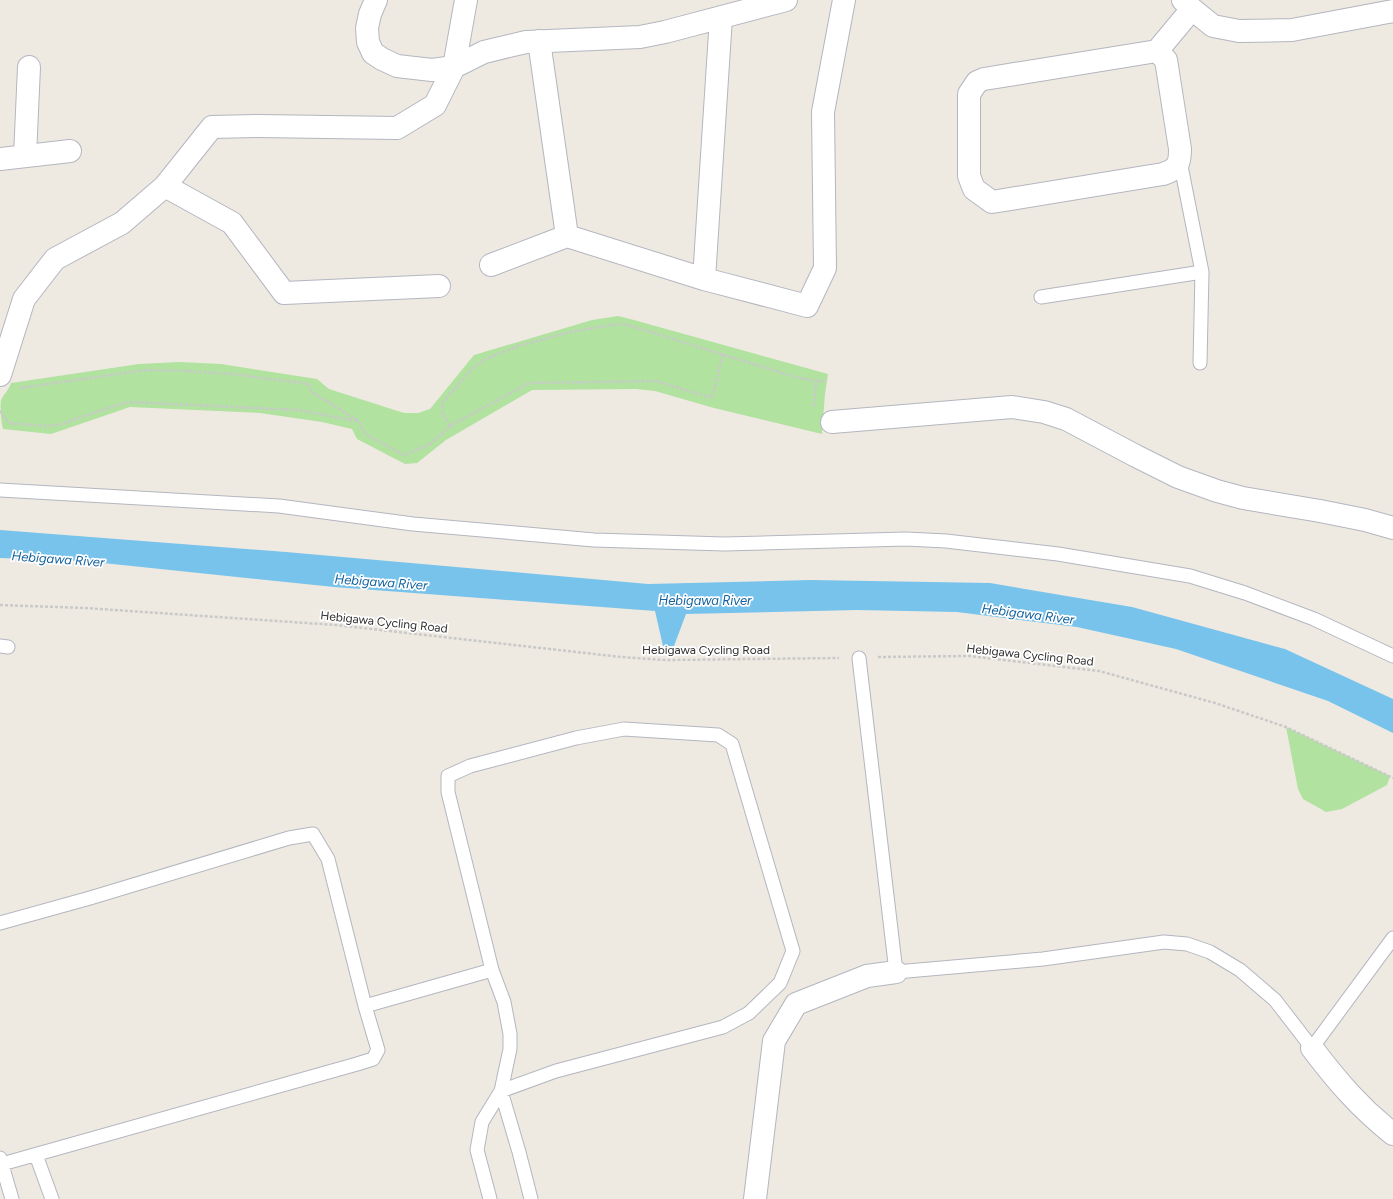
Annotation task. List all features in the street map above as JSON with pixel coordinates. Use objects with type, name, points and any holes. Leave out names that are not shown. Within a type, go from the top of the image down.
[{"type":"street","points":[[376,0],[370,14],[367,28],[368,42],[373,53],[397,66],[432,70],[454,68],[484,52],[526,42],[640,37],[665,32],[786,0]]},
{"type":"street","points":[[0,375],[24,299],[55,259],[122,223],[165,186],[212,127],[258,126],[397,128],[435,106],[454,68],[466,0]]},
{"type":"street","points":[[491,265],[567,236],[704,279],[807,306],[825,268],[823,112],[844,0]]},
{"type":"street","points":[[1157,51],[1166,60],[1180,149],[1180,160],[1173,170],[1163,174],[992,202],[974,190],[969,176],[969,94],[977,82],[984,79],[1157,51],[1188,5],[1214,26],[1239,31],[1292,30],[1393,11]]},
{"type":"street","points":[[704,279],[721,17]]},
{"type":"street","points":[[539,41],[567,236]]},
{"type":"street","points":[[25,156],[29,68]]},
{"type":"street","points":[[0,159],[70,150]]},
{"type":"street","points":[[165,186],[232,223],[284,293],[439,286]]},
{"type":"street","points":[[832,422],[1012,407],[1044,412],[1066,419],[1178,477],[1217,491],[1243,498],[1358,519],[1393,528]]},
{"type":"street","points":[[755,1199],[774,1041],[796,1004],[867,976],[896,972]]},
{"type":"street","points":[[1312,1048],[1336,1080],[1372,1117],[1393,1134]]},
{"type":"lane","points":[[1180,160],[1202,272],[1200,363]]},
{"type":"lane","points":[[1040,296],[1202,272]]},
{"type":"lane","points":[[0,490],[279,506],[413,524],[594,540],[724,544],[906,538],[946,541],[1058,554],[1190,576],[1245,592],[1314,619],[1393,656]]},
{"type":"lane","points":[[859,658],[896,972],[1042,959],[1164,942],[1187,944],[1210,952],[1240,970],[1275,1000],[1312,1048],[1393,938]]},
{"type":"lane","points":[[490,1199],[477,1150],[482,1122],[501,1091],[510,1049],[510,1034],[504,1002],[492,970],[448,792],[448,776],[470,766],[576,738],[624,729],[718,735],[732,744],[793,951],[780,982],[749,1013],[723,1027],[556,1071],[501,1091]]},
{"type":"lane","points":[[0,923],[90,898],[289,838],[313,834],[328,859],[365,1006],[378,1050],[373,1059],[36,1154],[1,1161],[12,1199]]},
{"type":"lane","points":[[365,1006],[492,970]]},
{"type":"lane","points":[[501,1091],[531,1199]]},
{"type":"lane","points":[[36,1154],[52,1199]]},
{"type":"path","points":[[450,426],[442,412],[443,402],[474,367],[484,360],[518,346],[570,332],[612,325],[623,324],[795,377],[826,381]]},
{"type":"path","points":[[16,389],[146,370],[232,374],[308,384],[312,392],[359,421],[363,430],[369,436],[404,455],[430,444],[450,426],[529,383],[656,381],[712,398],[723,354]]},
{"type":"path","points":[[0,411],[9,423],[46,426],[58,425],[130,402],[298,410],[359,421]]},
{"type":"path","name":"Hebigawa Cycling Road","points":[[0,604],[86,608],[336,625],[621,657],[665,660],[969,656],[1099,671],[1215,703],[1286,728],[1393,778]]},
{"type":"green space","points":[[618,316],[828,374],[822,434],[714,408],[655,391],[636,389],[532,390],[446,440],[417,463],[405,464],[357,439],[352,429],[322,422],[260,413],[130,407],[51,434],[3,429],[2,426],[1,400],[11,383],[139,364],[179,362],[221,364],[317,379],[329,389],[404,413],[418,413],[430,409],[474,355],[592,320]]},
{"type":"green space","points":[[1286,727],[1390,776],[1387,785],[1342,809],[1326,812],[1303,799],[1298,789]]},
{"type":"water","name":"Hebigawa River","points":[[0,530],[286,552],[648,584],[811,580],[990,583],[1132,607],[1285,649],[1393,699],[1393,733],[1328,701],[1176,649],[1077,627],[957,612],[857,610],[686,614],[674,646],[663,646],[655,611],[334,587],[84,561],[0,558]]}]
